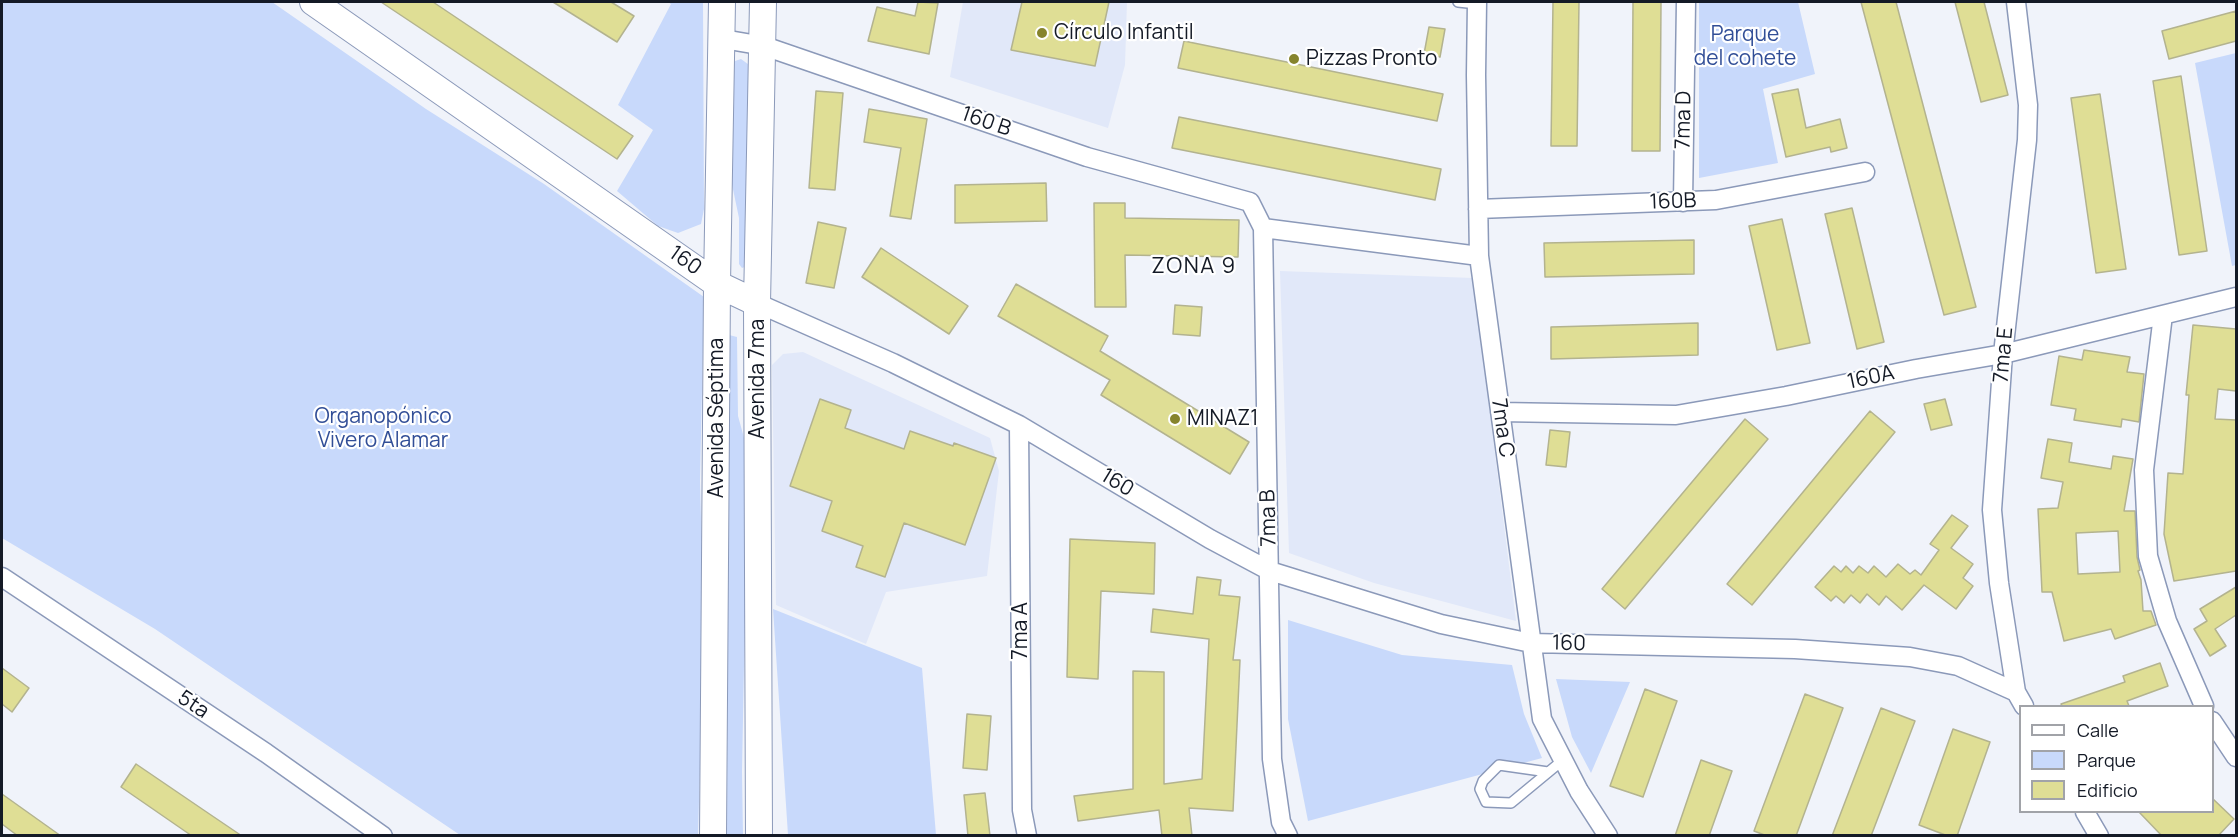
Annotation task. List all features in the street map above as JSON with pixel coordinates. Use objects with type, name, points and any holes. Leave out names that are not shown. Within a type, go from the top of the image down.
[{"type":"main road","name":"160","points":[[313,2],[717,284],[757,303]]},
{"type":"main road","name":"Avenida Séptima","points":[[713,836],[717,284],[722,2]]},
{"type":"main road","points":[[757,303],[764,46],[763,2]]},
{"type":"main road","name":"Avenida 7ma","points":[[757,303],[758,454]]},
{"type":"main road","name":"Avenida Séptima","points":[[758,454],[759,836]]},
{"type":"street","name":"7ma D","points":[[1683,202],[1686,2]]},
{"type":"street","name":"7ma E","points":[[2016,2],[2028,105],[2027,140],[2003,354],[1992,510],[1999,583],[2020,699]]},
{"type":"street","name":"7ma C","points":[[1477,3],[1479,255],[1542,719],[1579,790],[1608,836]]},
{"type":"street","name":"160 B","points":[[723,39],[764,46],[1087,157],[1250,202]]},
{"type":"street","name":"160B","points":[[1478,209],[1716,200],[1865,172]]},
{"type":"street","name":"7ma B","points":[[1250,202],[1263,228],[1272,759],[1281,822],[1288,836]]},
{"type":"street","points":[[1263,228],[1479,255]]},
{"type":"street","name":"160A","points":[[1500,412],[1676,416],[2003,354],[2236,297]]},
{"type":"street","name":"160","points":[[757,303],[893,363],[1019,425],[1210,539],[1270,572],[1441,624],[1532,643],[1795,649],[1910,657],[1958,666],[2020,699]]},
{"type":"street","points":[[2163,315],[2144,470],[2148,556],[2167,621],[2204,705]]},
{"type":"street","name":"7ma A","points":[[1019,425],[1022,810],[1027,836]]},
{"type":"street","name":"5ta","points":[[2,577],[266,753],[383,836]]},
{"type":"street","points":[[2214,724],[2236,757]]},
{"type":"street","points":[[2086,813],[2099,836]]},
{"type":"lane","points":[[1458,2],[1477,3]]},
{"type":"lane","points":[[1548,772],[1499,765],[1483,781],[1480,789],[1486,802],[1511,803],[1563,760]]},
{"type":"shaded area","name":"Círculo Infantil","points":[[963,2],[1127,2],[1125,65],[1108,128],[950,77]]},
{"type":"shaded area","points":[[1280,271],[1473,278],[1516,621],[1374,583],[1289,553]]},
{"type":"shaded area","points":[[803,352],[990,438],[999,471],[987,576],[886,592],[866,644],[776,605],[772,365],[783,354]]},
{"type":"green space","name":"Organopónico Vivero Alamar","points":[[2,2],[272,2],[426,109],[544,184],[704,297],[700,481],[704,634],[698,835],[460,835],[155,629],[2,538]]},
{"type":"green space","points":[[668,2],[703,2],[704,209],[701,224],[678,233],[658,226],[617,191],[653,130],[618,105],[671,4]]},
{"type":"green space","name":"Parque del cohete","points":[[1699,2],[1798,2],[1815,74],[1763,89],[1778,163],[1699,178]]},
{"type":"green space","points":[[2236,53],[2236,265],[2232,266],[2195,63]]},
{"type":"green space","points":[[741,59],[752,67],[747,266],[742,268],[739,264],[739,218],[730,175],[731,66],[735,61]]},
{"type":"green space","points":[[729,335],[737,337],[738,416],[748,452],[742,772],[743,835],[727,836]]},
{"type":"green space","points":[[773,609],[922,668],[936,835],[788,835]]},
{"type":"green space","points":[[1288,620],[1402,655],[1512,665],[1524,714],[1542,758],[1308,821],[1288,719]]},
{"type":"green space","points":[[1556,679],[1630,682],[1591,773],[1572,737]]},
{"type":"building","points":[[381,2],[433,2],[633,136],[617,159]]},
{"type":"building","points":[[553,2],[611,2],[634,16],[617,42]]},
{"type":"building","points":[[918,2],[938,3],[929,54],[868,41],[877,7],[915,16]]},
{"type":"building","points":[[1022,2],[1109,2],[1095,66],[1011,50]]},
{"type":"building","points":[[1553,2],[1579,2],[1577,146],[1551,146]]},
{"type":"building","points":[[1633,2],[1661,2],[1660,151],[1632,151]]},
{"type":"building","points":[[1861,2],[1896,2],[1976,307],[1944,315]]},
{"type":"building","points":[[1955,2],[1984,2],[2008,95],[1981,102]]},
{"type":"building","points":[[2236,11],[2236,41],[2169,59],[2162,31]]},
{"type":"building","points":[[1429,27],[1445,29],[1440,57],[1424,54]]},
{"type":"building","points":[[1184,41],[1443,94],[1437,121],[1178,68]]},
{"type":"building","points":[[2181,76],[2207,251],[2179,255],[2153,81]]},
{"type":"building","points":[[1798,89],[1806,128],[1840,119],[1847,148],[1831,152],[1830,147],[1786,157],[1772,94]]},
{"type":"building","points":[[816,91],[843,93],[835,190],[809,188]]},
{"type":"building","points":[[2100,94],[2126,269],[2096,273],[2071,98]]},
{"type":"building","points":[[869,109],[927,119],[911,219],[890,216],[901,148],[864,142]]},
{"type":"building","points":[[1179,117],[1441,169],[1435,200],[1172,148]]},
{"type":"building","points":[[1046,183],[1047,221],[955,223],[955,185]]},
{"type":"building","points":[[1094,203],[1125,203],[1125,218],[1239,220],[1238,257],[1125,255],[1126,307],[1095,307]]},
{"type":"building","points":[[1852,208],[1884,342],[1857,349],[1825,214]]},
{"type":"building","points":[[1782,219],[1810,343],[1777,350],[1749,226]]},
{"type":"building","points":[[818,222],[846,228],[834,288],[806,283]]},
{"type":"building","points":[[1694,240],[1694,274],[1545,277],[1544,243]]},
{"type":"building","points":[[881,248],[968,306],[949,334],[862,277]]},
{"type":"building","points":[[1016,284],[1108,336],[1100,351],[1249,442],[1230,474],[1101,395],[1110,380],[998,316]]},
{"type":"building","points":[[1175,305],[1202,307],[1200,336],[1173,334]]},
{"type":"building","points":[[1698,323],[1698,355],[1551,359],[1551,327]]},
{"type":"building","points":[[2193,325],[2236,329],[2236,391],[2218,389],[2215,419],[2236,420],[2236,571],[2174,581],[2164,534],[2168,473],[2183,474],[2189,395],[2186,395]]},
{"type":"building","points":[[2084,350],[2130,357],[2127,372],[2144,374],[2139,422],[2122,419],[2121,427],[2074,420],[2076,409],[2051,405],[2059,356],[2082,360]]},
{"type":"building","points":[[820,399],[851,410],[845,428],[904,449],[910,431],[996,458],[965,545],[904,523],[885,577],[856,567],[863,546],[822,531],[832,501],[790,486]]},
{"type":"building","points":[[1945,399],[1952,425],[1931,430],[1924,404]]},
{"type":"building","points":[[1870,411],[1895,432],[1752,605],[1727,584]]},
{"type":"building","points":[[1745,419],[1768,439],[1625,609],[1602,589]]},
{"type":"building","points":[[1550,430],[1570,432],[1566,467],[1546,465]]},
{"type":"building","points":[[2048,439],[2072,443],[2069,462],[2111,469],[2113,456],[2133,459],[2124,511],[2135,511],[2143,611],[2151,611],[2156,625],[2115,639],[2111,629],[2064,641],[2052,592],[2042,592],[2038,509],[2058,508],[2063,482],[2041,478]],"holes":[[[2118,531],[2120,572],[2078,574],[2076,533]]]},
{"type":"building","points":[[1952,515],[1968,526],[1951,548],[1973,564],[1963,578],[1973,586],[1956,609],[1924,585],[1902,610],[1886,596],[1879,605],[1867,594],[1860,603],[1851,595],[1844,603],[1836,596],[1831,601],[1815,587],[1834,566],[1841,572],[1846,566],[1853,573],[1859,566],[1868,573],[1874,566],[1886,577],[1898,564],[1910,574],[1915,570],[1921,575],[1939,550],[1930,544]]},
{"type":"building","points":[[1070,539],[1155,543],[1154,594],[1101,591],[1098,679],[1067,677]]},
{"type":"building","points":[[1197,577],[1221,580],[1219,595],[1240,597],[1233,660],[1240,660],[1233,811],[1189,808],[1192,836],[1162,836],[1159,810],[1078,821],[1074,796],[1133,789],[1133,671],[1164,672],[1164,784],[1202,779],[1209,639],[1151,632],[1153,609],[1193,614]]},
{"type":"building","points":[[2236,587],[2236,615],[2215,629],[2226,646],[2210,656],[2194,629],[2207,621],[2200,609]]},
{"type":"building","points":[[2160,663],[2168,686],[2127,701],[2129,705],[2061,704],[2125,682],[2123,676]]},
{"type":"building","points":[[2,668],[29,688],[12,712],[2,704]]},
{"type":"building","points":[[1645,689],[1677,701],[1643,797],[1610,786]]},
{"type":"building","points":[[1805,694],[1843,708],[1796,836],[1767,836],[1754,831]]},
{"type":"building","points":[[1881,708],[1915,721],[1871,836],[1832,836]]},
{"type":"building","points":[[967,714],[991,716],[987,770],[963,768]]},
{"type":"building","points":[[1953,729],[1990,742],[1957,836],[1948,836],[1919,825]]},
{"type":"building","points":[[1701,760],[1732,771],[1709,836],[1675,836]]},
{"type":"building","points":[[136,764],[242,836],[192,836],[121,787]]},
{"type":"building","points":[[985,793],[990,836],[968,836],[964,795]]},
{"type":"building","points":[[2,794],[61,836],[18,836],[2,824]]},
{"type":"building","points":[[2214,800],[2234,819],[2218,836],[2162,836],[2140,813],[2214,813]]},
{"type":"place","name":"Círculo Infantil","points":[[1042,33]]},
{"type":"place","name":"Pizzas Pronto","points":[[1294,59]]},
{"type":"place","name":"MINAZ1","points":[[1175,419]]},
{"type":"district","name":"ZONA 9","points":[[1194,267]]}]
